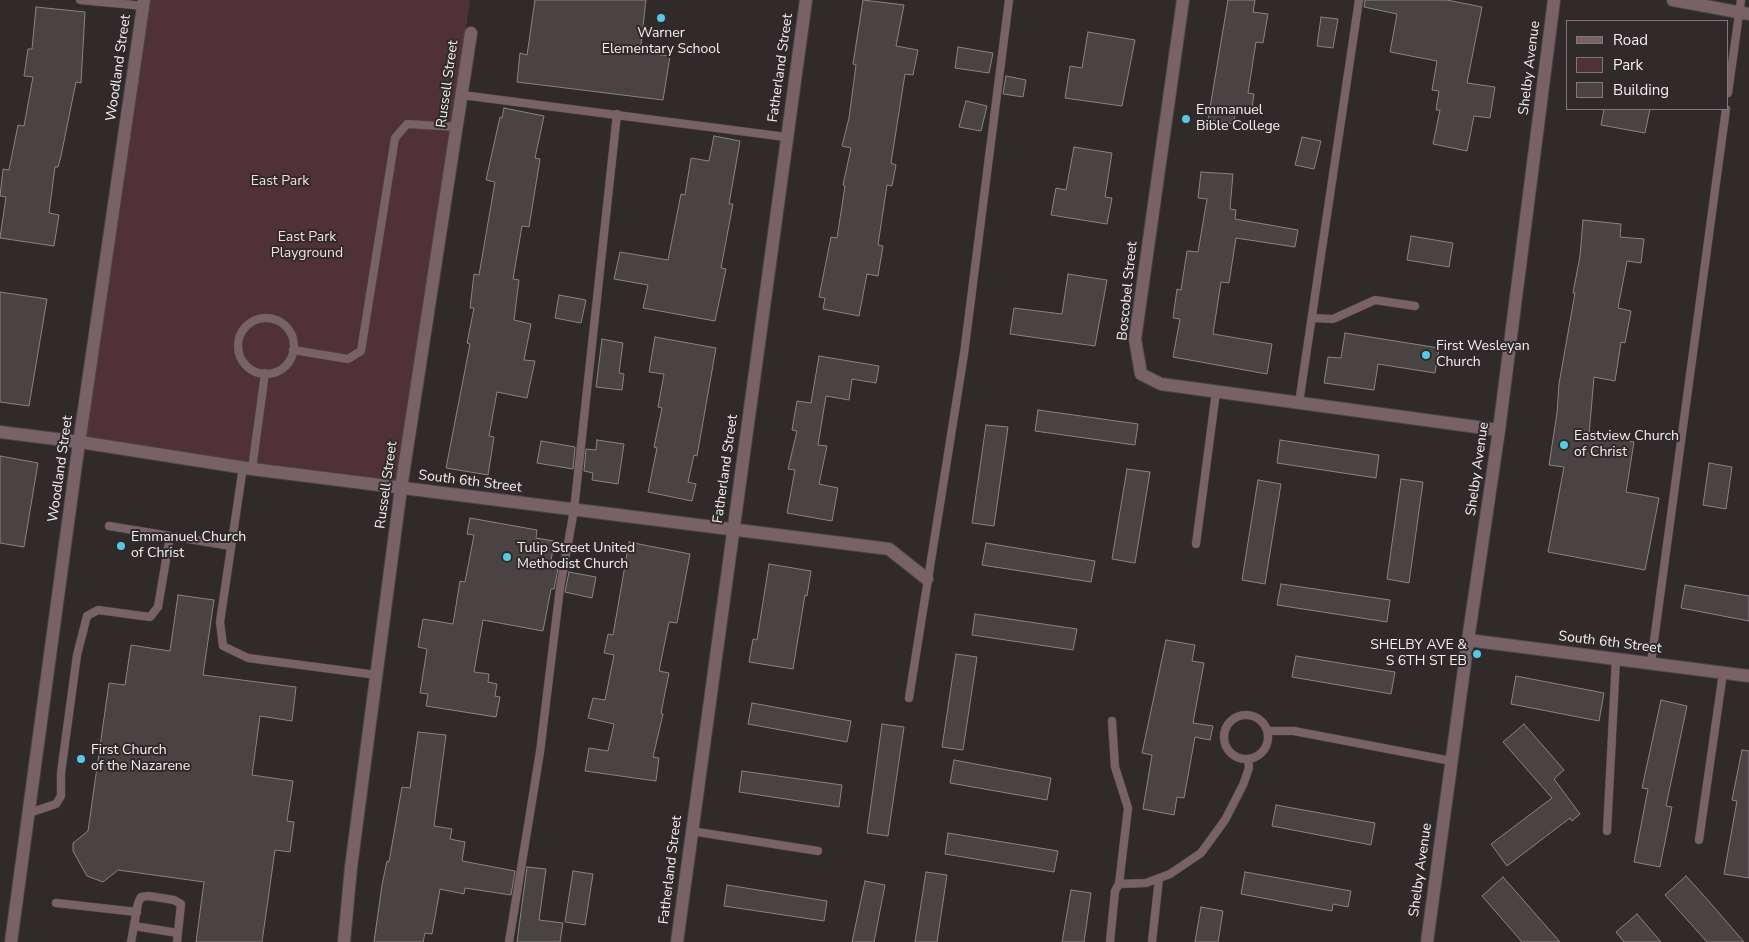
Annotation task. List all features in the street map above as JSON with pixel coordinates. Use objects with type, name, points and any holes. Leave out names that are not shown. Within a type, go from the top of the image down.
[{"type":"street","name":"Fatherland Street","points":[[676,942],[806,0]]},
{"type":"street","name":"Boscobel Street","points":[[1182,0],[1135,339],[1141,374],[1161,384],[1499,430]]},
{"type":"street","name":"Shelby Avenue","points":[[1427,942],[1499,430],[1554,0]]},
{"type":"street","points":[[1673,0],[1744,14]]},
{"type":"street","name":"Woodland Street","points":[[10,942],[30,813],[80,442],[144,3]]},
{"type":"street","name":"Russell Street","points":[[344,942],[351,867],[401,488],[471,33]]},
{"type":"street","name":"South 6th Street","points":[[0,432],[80,442],[248,468],[889,550],[927,579]]},
{"type":"street","name":"South 6th Street","points":[[1468,640],[1749,676]]},
{"type":"lane","points":[[80,0],[144,3]]},
{"type":"lane","points":[[909,698],[964,354],[1008,0]]},
{"type":"lane","points":[[1299,403],[1359,0]]},
{"type":"lane","points":[[1729,88],[1744,14],[1741,0]]},
{"type":"lane","points":[[462,95],[786,137]]},
{"type":"lane","points":[[1651,663],[1726,110]]},
{"type":"lane","points":[[509,942],[540,752],[560,588],[574,510],[618,114]]},
{"type":"lane","points":[[293,350],[348,359],[361,351],[395,138],[407,124],[457,127]]},
{"type":"lane","points":[[1312,318],[1333,319],[1375,300],[1415,306]]},
{"type":"lane","points":[[263,318],[282,322],[293,337],[293,350],[288,364],[280,370],[265,373],[254,371],[247,366],[239,352],[241,334],[246,326],[263,318]]},
{"type":"lane","points":[[265,373],[248,468],[231,546],[220,622],[220,638],[223,646],[248,658],[377,676]]},
{"type":"lane","points":[[1196,544],[1216,392]]},
{"type":"lane","points":[[109,526],[231,546]]},
{"type":"lane","points":[[30,813],[56,804],[62,796],[61,773],[81,633],[87,616],[98,610],[150,617],[158,607],[170,536]]},
{"type":"lane","points":[[1607,831],[1616,659]]},
{"type":"lane","points":[[1699,840],[1723,673]]},
{"type":"lane","points":[[1247,714],[1256,717],[1268,731],[1265,750],[1258,756],[1248,759],[1239,758],[1231,754],[1225,747],[1225,729],[1230,721],[1238,716],[1247,714]]},
{"type":"lane","points":[[1110,942],[1115,891],[1119,884],[1128,808],[1115,767],[1112,721]]},
{"type":"lane","points":[[1268,731],[1294,731],[1451,761]]},
{"type":"lane","points":[[1119,884],[1146,883],[1170,874],[1202,853],[1225,820],[1243,786],[1249,768],[1248,759]]},
{"type":"lane","points":[[691,831],[818,851]]},
{"type":"lane","points":[[1152,942],[1159,878]]},
{"type":"lane","points":[[130,942],[141,897],[174,900],[180,904],[177,942]]},
{"type":"lane","points":[[56,903],[137,912]]},
{"type":"lane","points":[[134,926],[178,933]]},
{"type":"green space","name":"East Park","points":[[140,0],[470,0],[401,488],[80,442]]},
{"type":"building","points":[[535,0],[646,0],[640,52],[670,56],[663,100],[517,82],[520,53],[527,55]]},
{"type":"building","points":[[863,0],[904,5],[896,46],[918,50],[913,75],[905,74],[891,163],[896,165],[892,186],[887,185],[878,245],[883,246],[878,276],[867,274],[859,316],[823,309],[825,298],[819,297],[831,237],[837,238],[845,186],[843,185],[851,148],[842,146],[849,118],[856,65],[853,64]]},
{"type":"building","points":[[1228,0],[1255,0],[1253,12],[1268,14],[1263,43],[1256,42],[1248,93],[1254,94],[1251,115],[1235,113],[1234,124],[1208,120]]},
{"type":"building","points":[[1365,0],[1447,0],[1482,7],[1467,83],[1495,87],[1490,118],[1474,116],[1467,151],[1433,144],[1440,110],[1436,110],[1439,91],[1432,90],[1437,61],[1390,52],[1397,14],[1364,7]]},
{"type":"building","points":[[36,7],[85,12],[81,83],[76,82],[61,156],[58,167],[55,167],[49,213],[59,215],[54,246],[0,238],[6,197],[0,196],[3,169],[9,170],[18,125],[24,126],[33,77],[24,76],[28,49],[32,49]]},
{"type":"building","points":[[1321,17],[1338,19],[1333,48],[1317,46]]},
{"type":"building","points":[[1088,32],[1135,40],[1122,106],[1065,98],[1070,66],[1082,68]]},
{"type":"building","points":[[958,47],[993,53],[989,73],[955,68]]},
{"type":"building","points":[[1006,76],[1026,80],[1023,97],[1003,94]]},
{"type":"building","points":[[966,101],[987,106],[981,131],[959,127]]},
{"type":"building","points":[[504,108],[544,116],[535,158],[540,159],[529,227],[522,226],[513,279],[519,280],[514,320],[531,324],[524,360],[535,361],[527,398],[497,392],[489,436],[494,437],[488,475],[446,468],[470,344],[467,343],[474,308],[470,308],[474,274],[479,275],[495,182],[486,180],[500,117],[502,118]]},
{"type":"building","points":[[1604,110],[1650,110],[1645,133],[1601,125]]},
{"type":"building","points":[[714,136],[740,141],[729,204],[733,204],[721,268],[726,269],[715,321],[643,308],[648,285],[614,279],[620,252],[668,260],[681,194],[685,195],[691,158],[709,161]]},
{"type":"building","points":[[1302,137],[1321,141],[1314,169],[1295,165]]},
{"type":"building","points":[[1074,147],[1112,153],[1105,197],[1112,198],[1107,224],[1051,215],[1056,188],[1066,190]]},
{"type":"building","points":[[1201,172],[1233,174],[1230,209],[1236,210],[1235,219],[1298,230],[1295,247],[1236,238],[1229,283],[1221,282],[1213,334],[1272,344],[1267,374],[1173,357],[1180,319],[1173,318],[1177,289],[1181,290],[1187,251],[1198,252],[1207,199],[1198,198]]},
{"type":"building","points":[[1583,220],[1621,224],[1620,237],[1644,239],[1641,263],[1627,261],[1618,308],[1631,311],[1625,343],[1621,342],[1615,381],[1594,377],[1589,435],[1634,442],[1626,492],[1659,498],[1645,570],[1548,552],[1564,467],[1549,465],[1557,413],[1559,384],[1575,293],[1573,293],[1580,256]]},
{"type":"building","points":[[1411,236],[1453,243],[1449,267],[1407,260]]},
{"type":"building","points":[[1068,274],[1107,280],[1095,346],[1010,334],[1014,308],[1062,314]]},
{"type":"building","points":[[0,292],[47,299],[29,406],[0,402]]},
{"type":"building","points":[[559,295],[586,300],[581,323],[555,318]]},
{"type":"building","points":[[1345,333],[1439,348],[1435,373],[1378,364],[1374,390],[1324,383],[1328,357],[1341,358]]},
{"type":"building","points":[[655,337],[716,348],[697,456],[694,455],[688,482],[696,484],[692,501],[648,492],[657,448],[654,447],[662,408],[658,407],[664,374],[649,372]]},
{"type":"building","points":[[602,339],[623,343],[619,373],[624,374],[622,390],[596,387]]},
{"type":"building","points":[[819,356],[879,366],[876,383],[852,379],[849,400],[826,396],[818,445],[827,446],[819,484],[838,488],[832,521],[787,513],[795,470],[788,469],[797,431],[792,430],[797,401],[811,403]]},
{"type":"building","points":[[1038,410],[1138,424],[1135,445],[1035,431]]},
{"type":"building","points":[[986,425],[1008,427],[994,526],[972,523]]},
{"type":"building","points":[[597,440],[624,444],[618,484],[592,480],[593,473],[584,471],[586,449],[596,450]]},
{"type":"building","points":[[1280,440],[1379,455],[1376,478],[1277,463]]},
{"type":"building","points":[[541,441],[575,447],[573,469],[537,463]]},
{"type":"building","points":[[0,456],[38,463],[24,547],[0,543]]},
{"type":"building","points":[[1709,463],[1732,467],[1726,509],[1703,505]]},
{"type":"building","points":[[1127,469],[1150,472],[1135,563],[1112,559]]},
{"type":"building","points":[[1401,479],[1423,482],[1409,583],[1387,579]]},
{"type":"building","points":[[1258,480],[1281,484],[1265,584],[1242,580]]},
{"type":"building","points":[[470,518],[537,530],[536,538],[554,541],[550,568],[558,569],[554,589],[551,589],[543,631],[483,620],[474,672],[489,674],[488,682],[497,684],[495,696],[500,697],[496,717],[426,706],[428,694],[420,693],[427,649],[418,647],[423,619],[453,624],[460,581],[465,582],[474,535],[467,534]]},
{"type":"building","points":[[629,542],[690,554],[677,623],[669,622],[659,671],[669,673],[661,713],[663,714],[653,757],[659,758],[656,781],[585,771],[589,748],[608,751],[614,724],[588,718],[593,698],[605,700],[614,655],[604,653],[608,634],[613,635]]},
{"type":"building","points":[[986,543],[1095,561],[1091,582],[982,565]]},
{"type":"building","points":[[769,564],[811,571],[807,596],[805,595],[793,669],[749,662],[753,639],[757,640]]},
{"type":"building","points":[[569,572],[596,577],[592,598],[565,592]]},
{"type":"building","points":[[1281,584],[1390,600],[1387,622],[1277,605]]},
{"type":"building","points":[[1685,585],[1749,596],[1749,621],[1681,608]]},
{"type":"building","points":[[178,595],[214,600],[203,675],[296,687],[292,721],[260,716],[252,775],[293,781],[287,821],[294,822],[290,852],[275,850],[262,942],[196,942],[204,882],[118,870],[103,882],[87,876],[73,851],[73,843],[88,831],[109,683],[125,685],[131,645],[170,651]]},
{"type":"building","points":[[975,614],[1077,629],[1073,650],[972,635]]},
{"type":"building","points":[[1166,640],[1195,645],[1192,661],[1204,663],[1193,723],[1213,726],[1210,740],[1195,737],[1184,798],[1177,797],[1174,815],[1143,809],[1152,755],[1142,753]]},
{"type":"building","points":[[956,654],[977,657],[963,750],[942,747]]},
{"type":"building","points":[[1296,656],[1395,672],[1391,694],[1292,677]]},
{"type":"building","points":[[1516,676],[1604,693],[1599,721],[1511,704]]},
{"type":"building","points":[[1661,700],[1687,706],[1666,806],[1672,807],[1660,867],[1634,862],[1648,789],[1642,788]]},
{"type":"building","points":[[752,703],[851,721],[847,742],[748,724]]},
{"type":"building","points":[[882,724],[904,727],[888,836],[867,833]]},
{"type":"building","points":[[1524,724],[1564,770],[1554,779],[1580,814],[1572,821],[1570,818],[1507,866],[1491,844],[1552,798],[1503,742]]},
{"type":"building","points":[[418,732],[446,735],[434,826],[452,829],[450,839],[465,842],[462,861],[515,871],[511,895],[465,888],[464,894],[440,889],[432,934],[425,933],[423,942],[374,942],[382,885],[387,861],[389,862],[402,787],[410,788]]},
{"type":"building","points":[[1742,750],[1749,751],[1749,878],[1724,874],[1737,801],[1732,800]]},
{"type":"building","points":[[954,760],[1051,778],[1047,800],[950,783]]},
{"type":"building","points":[[742,771],[842,785],[839,807],[739,792]]},
{"type":"building","points":[[1276,805],[1375,823],[1371,845],[1272,826]]},
{"type":"building","points":[[948,833],[1058,851],[1054,872],[945,854]]},
{"type":"building","points":[[527,867],[546,869],[539,920],[563,923],[560,942],[517,942]]},
{"type":"building","points":[[573,871],[593,874],[585,925],[565,922]]},
{"type":"building","points":[[926,872],[947,875],[937,942],[915,942]]},
{"type":"building","points":[[1245,872],[1351,891],[1348,907],[1333,904],[1332,911],[1241,894]]},
{"type":"building","points":[[1686,876],[1744,942],[1707,942],[1665,895]]},
{"type":"building","points":[[1503,877],[1560,942],[1522,942],[1482,896]]},
{"type":"building","points":[[865,881],[885,885],[874,942],[852,942]]},
{"type":"building","points":[[727,885],[827,901],[824,921],[724,906]]},
{"type":"building","points":[[1071,890],[1091,893],[1084,942],[1062,942]]},
{"type":"building","points":[[1201,907],[1223,911],[1218,942],[1195,942]]},
{"type":"building","points":[[1637,914],[1661,942],[1624,942],[1616,932]]},
{"type":"place","name":"Warner Elementary School","points":[[661,18]]},
{"type":"place","name":"Emmanuel Bible College","points":[[1186,119]]},
{"type":"place","name":"First Wesleyan Church","points":[[1426,355]]},
{"type":"place","name":"Eastview Church of Christ","points":[[1564,445]]},
{"type":"place","name":"Emmanuel Church of Christ","points":[[121,546]]},
{"type":"place","name":"Tulip Street United Methodist Church","points":[[507,557]]},
{"type":"place","name":"SHELBY AVE & S 6TH ST EB","points":[[1477,654]]},
{"type":"place","name":"First Church of the Nazarene","points":[[81,759]]},
{"type":"park label","name":"East Park Playground","points":[[307,246]]}]
